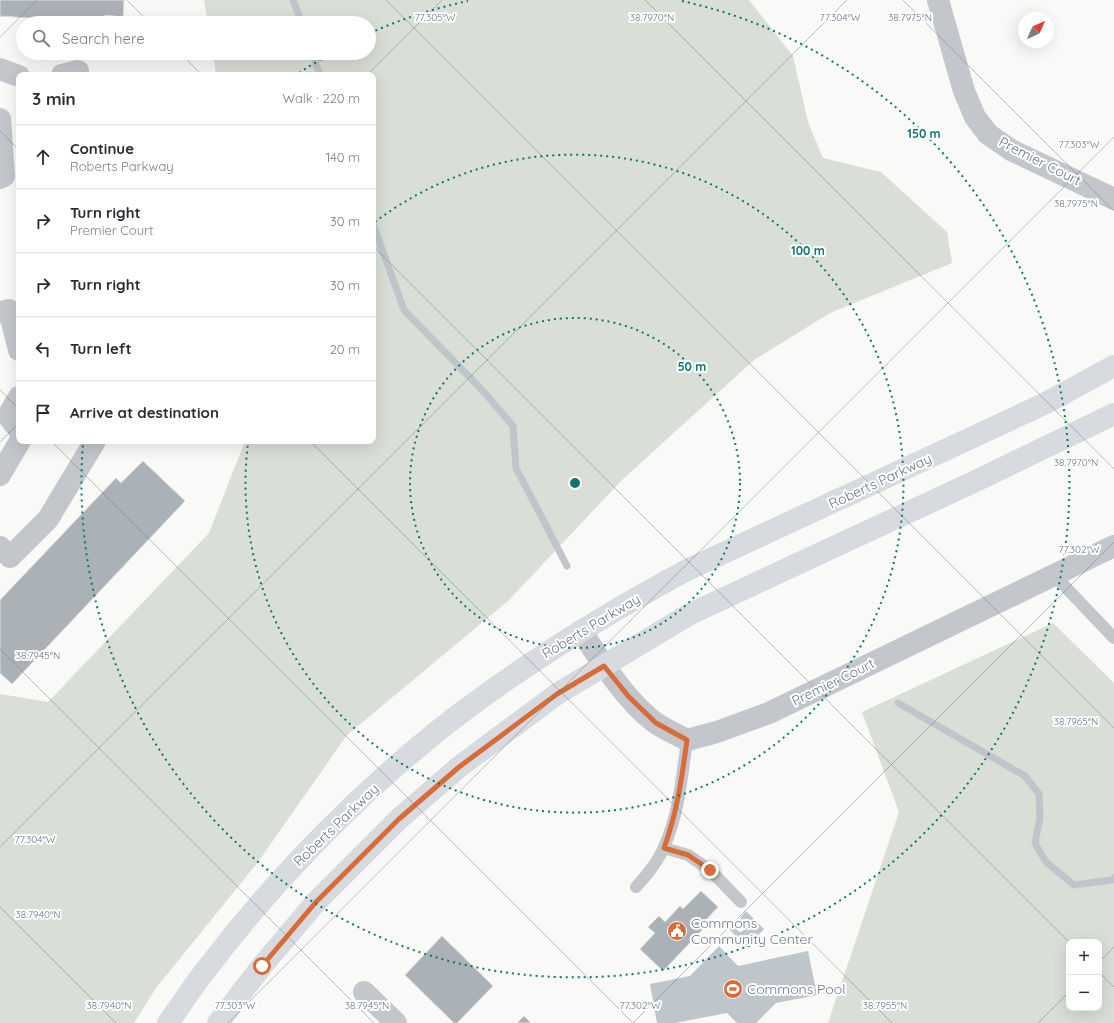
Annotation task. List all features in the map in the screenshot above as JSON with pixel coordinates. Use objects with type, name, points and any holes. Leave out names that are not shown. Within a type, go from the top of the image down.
[{"type":"main road","name":"Roberts Parkway","points":[[168,1023],[209,966],[280,882],[346,814],[399,765],[461,713],[524,667],[686,570],[1046,403],[1114,366]]},
{"type":"main road","points":[[218,1023],[262,966],[316,902],[399,819],[459,767],[557,694],[690,614],[980,479],[1114,414]]},
{"type":"street","name":"Premier Court","points":[[938,0],[964,91],[974,117],[980,126],[998,142],[1011,150],[1114,199]]},
{"type":"street","points":[[0,69],[16,75]]},
{"type":"street","points":[[0,119],[4,176],[0,178]]},
{"type":"street","points":[[0,312],[9,310],[16,338]]},
{"type":"street","points":[[16,402],[8,416],[16,426]]},
{"type":"street","points":[[0,475],[18,444]]},
{"type":"street","points":[[3,555],[48,519],[93,444]]},
{"type":"street","name":"Premier Court","points":[[687,740],[717,732],[769,713],[1114,546]]},
{"type":"street","points":[[582,631],[604,666],[629,697],[656,723],[687,740]]},
{"type":"street","points":[[364,992],[396,1023]]},
{"type":"lane","points":[[1054,575],[1114,638]]},
{"type":"lane","points":[[636,887],[654,867],[664,848],[676,809],[687,740]]},
{"type":"lane","points":[[664,848],[688,855],[710,870],[741,902]]},
{"type":"shaded area","points":[[204,0],[749,0],[793,56],[808,122],[823,158],[881,172],[947,232],[952,263],[830,313],[754,360],[622,480],[509,600],[347,735],[258,862],[156,988],[134,1023],[0,1023],[0,694],[48,702],[209,533],[244,444],[376,444],[376,72],[216,72],[214,60],[376,60],[376,16],[207,16]]},
{"type":"shaded area","points":[[1053,623],[1114,683],[1114,1023],[828,1023],[899,812],[862,712]]},
{"type":"shaded area","points":[[746,911],[764,929],[747,947],[729,929],[736,923],[738,931],[741,932],[749,926],[748,920],[744,921],[740,918]]},
{"type":"shaded area","name":"Commons Pool","points":[[719,946],[738,966],[808,951],[817,995],[776,1003],[756,1023],[737,1023],[727,1013],[675,1023],[657,1023],[650,984],[690,976]]},
{"type":"building","points":[[0,0],[124,0],[123,16],[0,16]]},
{"type":"building","points":[[143,461],[185,501],[12,684],[0,673],[0,600],[116,478],[121,483]]},
{"type":"building","name":"Commons Community Center","points":[[701,891],[718,907],[700,926],[703,929],[663,971],[640,949],[655,933],[648,927],[659,916],[665,922],[680,906],[683,909]]},
{"type":"building","points":[[442,936],[493,986],[457,1023],[454,1023],[405,975]]},
{"type":"building","points":[[524,1016],[531,1023],[517,1023]]},
{"type":"waterway","points":[[293,0],[299,16]]},
{"type":"waterway","points":[[315,60],[319,72]]},
{"type":"waterway","points":[[376,232],[404,310],[484,392],[513,426],[516,468],[567,566]]},
{"type":"waterway","points":[[898,703],[1025,776],[1039,794],[1040,818],[1035,843],[1046,862],[1074,885],[1112,880],[1114,878]]},
{"type":"place","name":"Commons Community Center","points":[[677,931]]},
{"type":"place","name":"Commons Pool","points":[[733,989]]},
{"type":"route","points":[[262,966],[316,902],[399,819],[459,767],[557,694],[604,666],[629,697],[656,723],[687,740],[680,793],[673,824],[664,848],[688,855],[710,870]]}]
